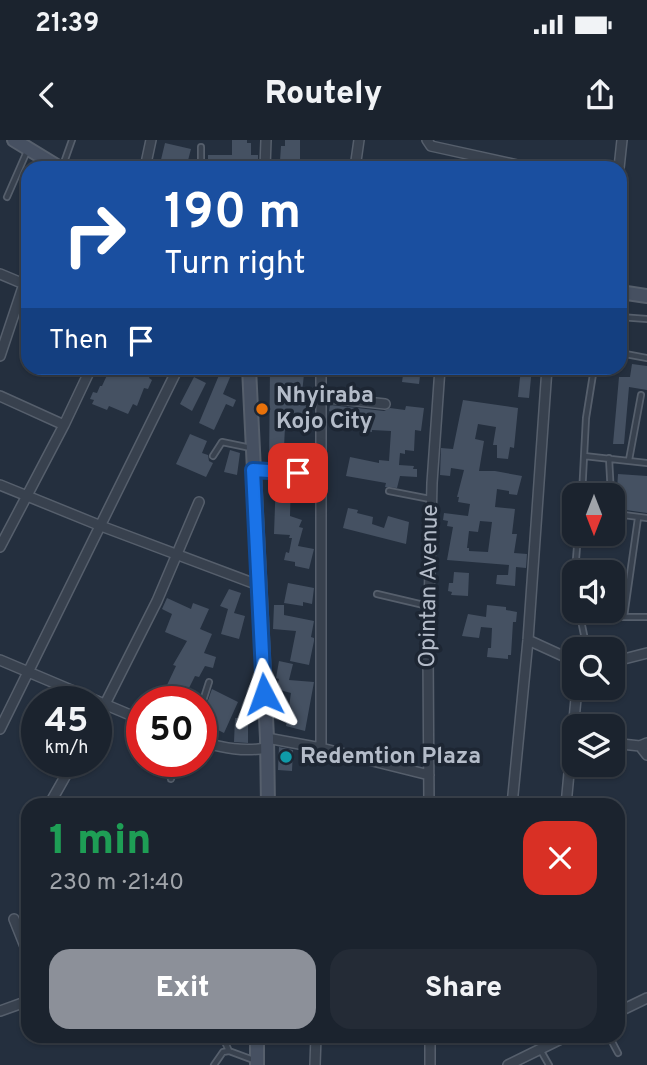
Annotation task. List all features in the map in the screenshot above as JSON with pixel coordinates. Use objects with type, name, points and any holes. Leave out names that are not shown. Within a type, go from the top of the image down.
[{"type":"main road","points":[[19,143],[49,161]]},
{"type":"main road","points":[[627,293],[647,296]]},
{"type":"main road","points":[[249,375],[268,798]]},
{"type":"main road","points":[[257,1043],[257,1063]]},
{"type":"street","points":[[146,161],[151,140]]},
{"type":"street","points":[[265,161],[266,140]]},
{"type":"street","points":[[356,161],[359,140]]},
{"type":"street","points":[[427,140],[431,146],[499,161]]},
{"type":"street","points":[[619,161],[622,140]]},
{"type":"street","points":[[0,274],[21,283]]},
{"type":"street","points":[[0,356],[21,293]]},
{"type":"street","points":[[0,547],[88,375]]},
{"type":"street","points":[[0,729],[175,375]]},
{"type":"street","points":[[321,375],[321,748]]},
{"type":"street","name":"Opintan Avenue","points":[[429,798],[431,499],[440,375]]},
{"type":"street","points":[[513,798],[528,640],[547,375]]},
{"type":"street","points":[[0,396],[64,425]]},
{"type":"street","points":[[320,397],[385,404]]},
{"type":"street","points":[[253,470],[321,474]]},
{"type":"street","points":[[0,485],[258,586]]},
{"type":"street","points":[[112,691],[177,556],[199,502]]},
{"type":"street","points":[[528,640],[562,656]]},
{"type":"street","points":[[625,659],[647,653]]},
{"type":"street","points":[[0,660],[60,686]]},
{"type":"street","points":[[217,747],[247,751],[267,743],[321,748],[429,775]]},
{"type":"street","points":[[625,743],[643,744],[647,755]]},
{"type":"street","points":[[53,798],[65,777]]},
{"type":"street","points":[[567,798],[569,777]]},
{"type":"street","points":[[14,919],[21,936]]},
{"type":"street","points":[[625,1009],[647,998]]},
{"type":"street","points":[[0,1012],[21,1004]]},
{"type":"street","points":[[315,1065],[316,1043]]},
{"type":"street","points":[[430,1043],[430,1065]]},
{"type":"street","points":[[508,1065],[550,1043]]},
{"type":"lane","points":[[64,161],[72,140]]},
{"type":"lane","points":[[7,197],[19,143]]},
{"type":"lane","points":[[201,147],[201,161]]},
{"type":"lane","points":[[627,318],[647,319]]},
{"type":"lane","points":[[627,354],[647,358]]},
{"type":"lane","points":[[583,483],[586,418],[593,375]]},
{"type":"lane","points":[[629,460],[642,395]]},
{"type":"lane","points":[[213,456],[222,442],[252,448]]},
{"type":"lane","points":[[584,456],[647,463]]},
{"type":"lane","points":[[609,457],[610,483]]},
{"type":"lane","points":[[389,491],[431,499]]},
{"type":"lane","points":[[625,516],[647,518]]},
{"type":"lane","points":[[625,610],[638,518]]},
{"type":"lane","points":[[377,594],[429,606]]},
{"type":"lane","points":[[625,617],[647,617]]},
{"type":"lane","points":[[207,686],[209,681]]},
{"type":"lane","points":[[225,1043],[229,1051]]},
{"type":"lane","points":[[613,1043],[618,1053]]},
{"type":"lane","points":[[541,1050],[549,1065]]},
{"type":"lane","points":[[214,1065],[223,1052],[229,1051],[257,1063]]},
{"type":"building","points":[[232,140],[247,140],[247,143],[251,143],[251,155],[258,155],[258,161],[208,161],[208,155],[232,155]]},
{"type":"building","points":[[285,140],[300,140],[300,161],[280,161],[281,146],[285,146]]},
{"type":"building","points":[[165,143],[191,149],[188,161],[161,161]]},
{"type":"building","points":[[632,364],[647,366],[647,390],[629,387],[624,444],[613,444],[619,377],[630,377]]},
{"type":"building","points":[[107,375],[150,375],[149,378],[152,380],[148,389],[144,388],[137,406],[133,404],[128,414],[109,406],[107,410],[92,404],[94,400],[90,399],[93,392],[97,393]]},
{"type":"building","points":[[219,375],[231,375],[223,394],[236,400],[233,407],[226,404],[214,430],[199,423]]},
{"type":"building","points":[[270,375],[304,375],[301,403],[311,404],[309,429],[285,427],[284,447],[308,450],[306,466],[269,464]]},
{"type":"building","points":[[403,375],[420,375],[419,384],[402,382]]},
{"type":"building","points":[[520,375],[531,375],[529,398],[518,397]]},
{"type":"building","points":[[194,377],[206,383],[192,411],[180,404]]},
{"type":"building","points":[[463,400],[518,408],[514,448],[510,447],[508,459],[497,458],[497,445],[493,445],[496,427],[478,424],[475,439],[484,441],[479,471],[522,476],[517,495],[497,489],[495,507],[515,509],[512,534],[517,534],[514,553],[527,554],[526,568],[516,567],[515,586],[496,584],[497,575],[508,575],[509,565],[447,560],[453,527],[447,526],[448,521],[443,520],[444,513],[468,516],[470,504],[458,502],[457,497],[464,470],[451,468],[450,476],[440,475],[441,448],[453,449]],"holes":[[[480,521],[492,522],[488,552],[469,551],[469,531],[478,532]]]},
{"type":"building","points":[[330,405],[384,411],[390,408],[405,410],[406,406],[424,408],[421,431],[415,430],[414,451],[405,450],[405,454],[400,453],[399,465],[414,466],[413,469],[417,469],[417,477],[400,476],[397,488],[385,487],[386,483],[346,476],[350,457],[379,463],[379,460],[389,461],[391,431],[372,432],[357,429],[359,416],[334,413],[329,411]]},
{"type":"building","points":[[190,434],[207,441],[202,453],[208,455],[209,461],[213,463],[206,477],[176,464]]},
{"type":"building","points":[[230,450],[240,453],[237,475],[224,472]]},
{"type":"building","points":[[618,474],[647,476],[647,513],[625,510],[625,483],[617,483]]},
{"type":"building","points":[[276,478],[291,479],[290,516],[302,520],[299,527],[303,528],[298,546],[314,549],[309,569],[284,560],[286,552],[289,553],[292,538],[289,538],[290,535],[274,534]]},
{"type":"building","points":[[348,508],[373,517],[372,524],[384,528],[388,516],[409,522],[406,544],[343,528]]},
{"type":"building","points":[[454,572],[469,573],[468,596],[451,595],[452,592],[448,591],[449,583],[453,583]]},
{"type":"building","points":[[288,583],[314,588],[312,604],[303,602],[303,606],[284,603]]},
{"type":"building","points":[[229,589],[241,593],[234,613],[245,616],[239,639],[221,634],[228,609],[220,606]]},
{"type":"building","points":[[167,598],[191,609],[193,603],[209,609],[200,629],[212,634],[204,653],[216,657],[213,668],[205,666],[190,686],[167,686],[176,666],[173,665],[187,641],[165,632],[172,614],[162,609]]},
{"type":"building","points":[[274,605],[284,605],[284,615],[314,621],[311,637],[314,641],[309,665],[290,661],[296,631],[273,629]]},
{"type":"building","points":[[487,605],[506,607],[506,610],[517,612],[516,622],[513,622],[511,655],[508,655],[508,659],[487,657],[488,648],[491,648],[492,628],[481,627],[479,638],[462,636],[468,614],[486,617]]},
{"type":"building","points":[[279,661],[293,664],[289,680],[314,682],[305,731],[286,726],[291,693],[276,689]]},
{"type":"building","points":[[217,692],[238,702],[224,733],[217,730]]},
{"type":"building","points":[[235,718],[248,718],[248,743],[234,742]]},
{"type":"building","name":"Redemtion Plaza","points":[[279,747],[293,750],[292,771],[278,770]]},
{"type":"place","name":"Nhyiraba Kojo City","points":[[262,409]]},
{"type":"place","name":"Redemtion Plaza","points":[[286,757]]},
{"type":"route","points":[[264,694],[253,470],[298,473]]}]
